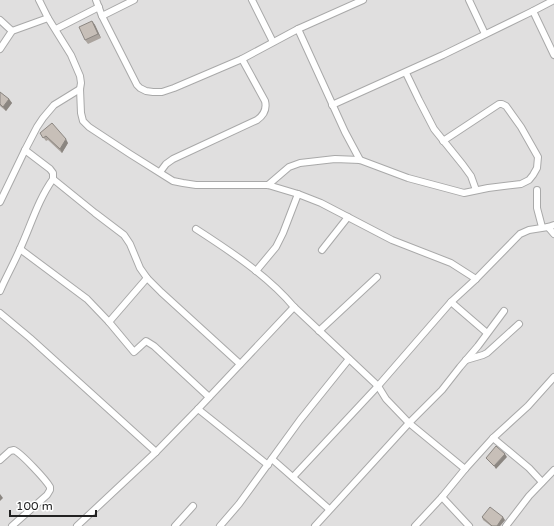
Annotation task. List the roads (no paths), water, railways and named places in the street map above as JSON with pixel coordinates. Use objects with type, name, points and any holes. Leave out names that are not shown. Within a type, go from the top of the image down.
[{"type":"street","points":[[39,0],[48,18],[71,55],[80,76],[81,113],[83,121],[95,131],[130,154],[173,181],[183,184],[268,185],[298,194],[321,203],[392,240],[451,263],[476,279]]},
{"type":"street","points":[[96,0],[102,16],[137,85],[146,91],[153,92],[162,92],[174,88],[242,59],[298,29],[363,0]]},
{"type":"street","points":[[102,16],[134,0]]},
{"type":"street","points":[[252,0],[273,42]]},
{"type":"street","points":[[469,0],[485,34]]},
{"type":"street","points":[[332,105],[406,73],[554,0]]},
{"type":"street","points":[[56,29],[98,7]]},
{"type":"street","points":[[533,11],[554,55]]},
{"type":"street","points":[[0,49],[12,32],[48,18]]},
{"type":"street","points":[[0,20],[12,32]]},
{"type":"street","points":[[298,29],[332,105],[360,160]]},
{"type":"street","points":[[160,172],[166,164],[173,159],[258,120],[264,114],[266,107],[265,100],[242,59]]},
{"type":"street","points":[[406,73],[431,123],[443,141],[471,176],[476,190]]},
{"type":"street","points":[[0,202],[24,150],[47,112],[54,104],[80,89]]},
{"type":"street","points":[[268,185],[289,167],[300,163],[335,159],[360,160],[408,178],[464,193],[521,184],[533,176],[536,168],[538,157],[521,127],[506,106],[502,104],[499,104],[443,141]]},
{"type":"street","points":[[0,291],[20,249],[36,208],[53,178],[53,173],[50,169],[24,150]]},
{"type":"street","points":[[53,178],[124,235],[130,244],[140,268],[147,278],[240,364]]},
{"type":"street","points":[[537,190],[537,208],[554,234]]},
{"type":"street","points":[[256,271],[276,247],[298,194]]},
{"type":"street","points":[[322,250],[348,217]]},
{"type":"street","points":[[292,477],[378,386],[451,302],[520,234],[529,230],[548,226]]},
{"type":"street","points":[[196,229],[256,271],[281,292],[294,307],[378,386],[386,399],[409,423],[465,469]]},
{"type":"street","points":[[20,249],[87,299],[134,352],[146,341],[154,346],[209,396]]},
{"type":"street","points":[[319,331],[378,277]]},
{"type":"street","points":[[109,322],[147,278]]},
{"type":"street","points":[[451,302],[487,333]]},
{"type":"street","points":[[77,526],[156,452],[294,307]]},
{"type":"street","points":[[315,526],[409,423],[442,390],[504,311]]},
{"type":"street","points":[[0,313],[30,338],[156,452]]},
{"type":"street","points":[[466,360],[487,353],[519,324]]},
{"type":"street","points":[[220,526],[239,504],[300,420],[350,359]]},
{"type":"street","points":[[415,526],[493,438],[528,406],[554,377]]},
{"type":"street","points":[[198,409],[292,477],[329,509]]},
{"type":"street","points":[[493,438],[529,468],[542,482]]},
{"type":"street","points":[[0,460],[10,451],[14,450],[18,452],[50,487],[48,495],[12,526]]},
{"type":"street","points":[[506,526],[529,496],[554,470]]},
{"type":"street","points":[[442,497],[468,526]]},
{"type":"street","points":[[175,526],[192,506]]}]
